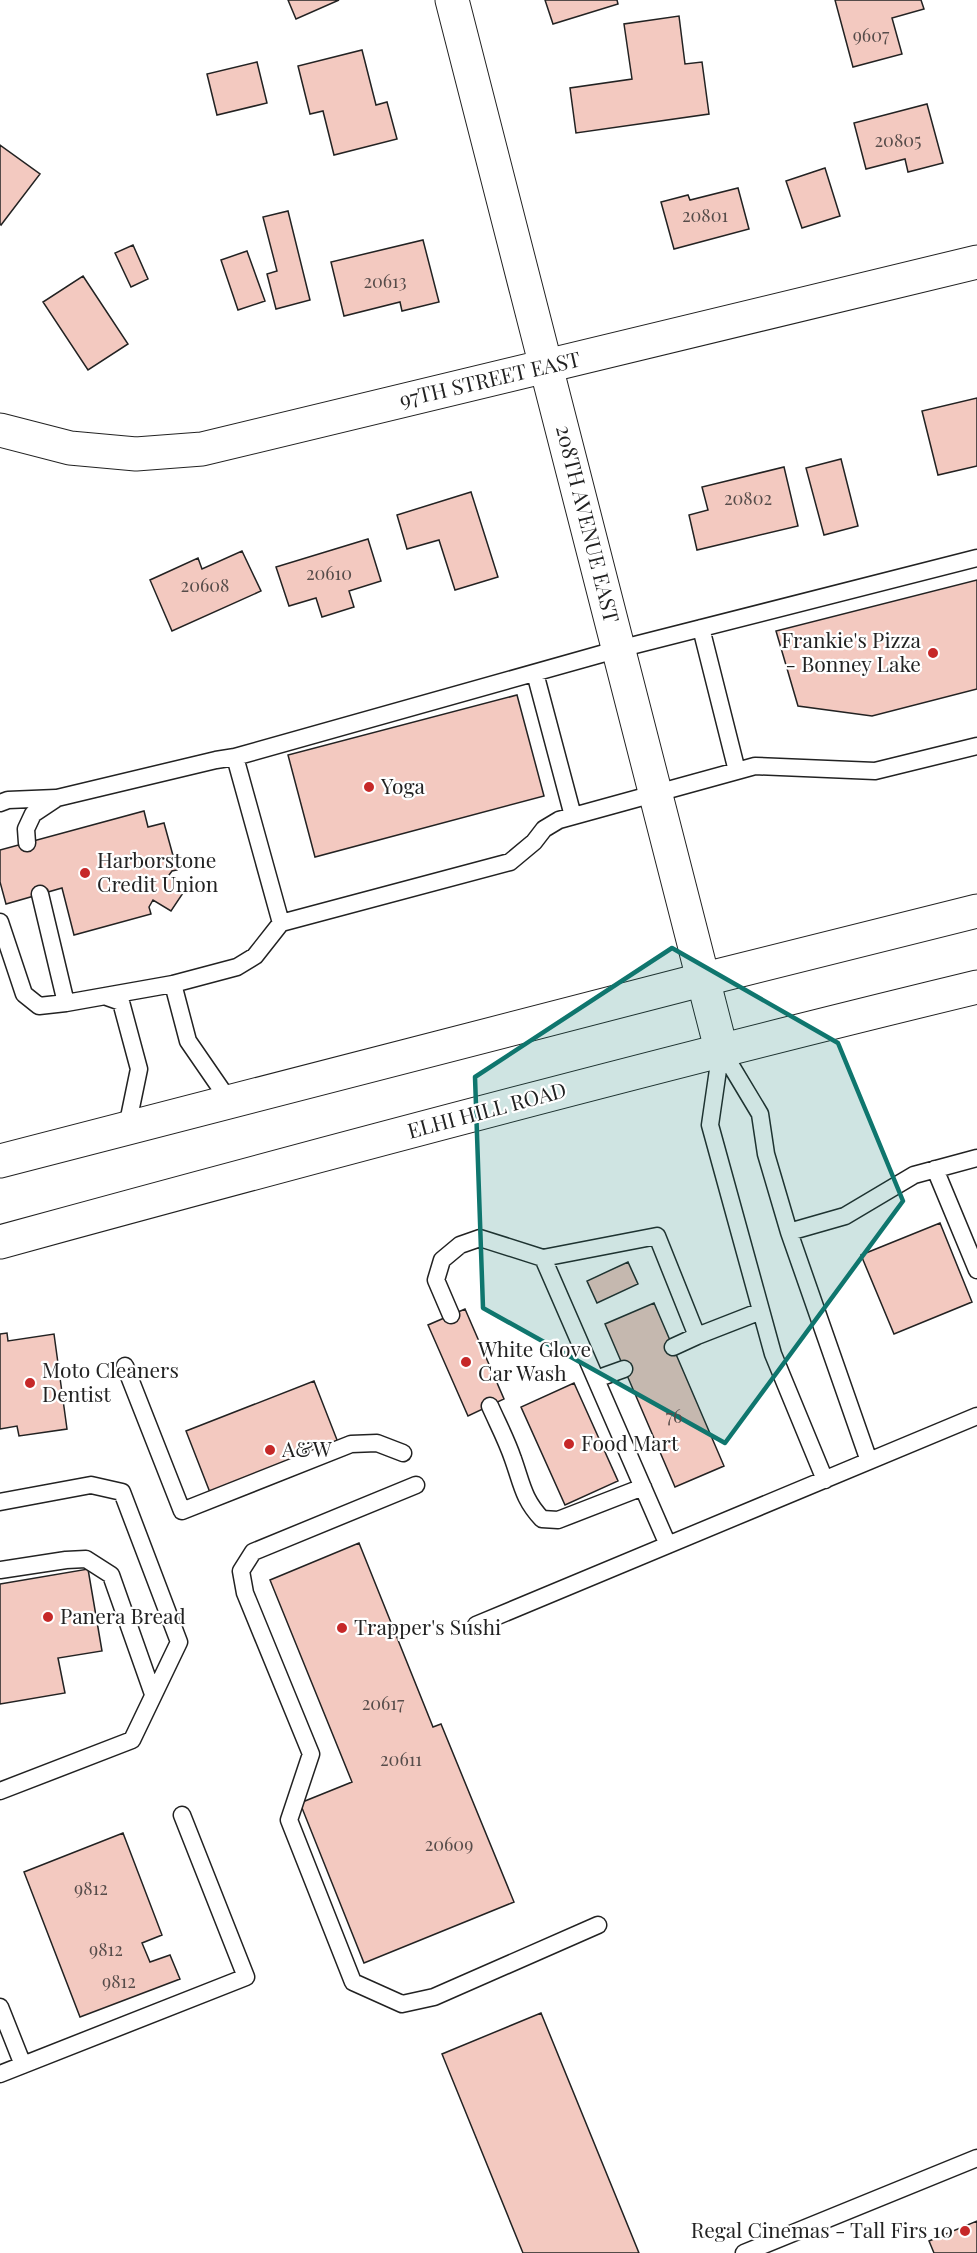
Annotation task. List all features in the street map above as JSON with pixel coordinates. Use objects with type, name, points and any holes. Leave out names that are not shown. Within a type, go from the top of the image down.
[{"type":"street","name":"208TH AVENUE EAST","points":[[452,0],[705,979],[721,1049]]},
{"type":"street","name":"97TH STREET EAST","points":[[0,430],[70,448],[136,453],[202,449],[977,262]]},
{"type":"street","points":[[0,1161],[977,911]]},
{"type":"street","name":"ELHI HILL ROAD","points":[[0,1242],[721,1049],[977,987]]},
{"type":"lane","points":[[0,803],[8,800],[57,798],[216,760],[236,758],[619,649],[977,558]]},
{"type":"lane","points":[[700,628],[737,771]]},
{"type":"lane","points":[[535,673],[573,816]]},
{"type":"lane","points":[[0,922],[24,994],[39,1006],[107,997],[173,984],[237,967],[255,956],[281,923],[510,862],[534,842],[544,829],[559,820],[755,766],[874,771],[977,746]]},
{"type":"lane","points":[[236,758],[281,923]]},
{"type":"lane","points":[[27,843],[26,829],[33,814],[57,798]]},
{"type":"lane","points":[[40,894],[66,1003]]},
{"type":"lane","points":[[173,984],[188,1041],[230,1102]]},
{"type":"lane","points":[[107,997],[121,1002],[139,1068],[127,1127]]},
{"type":"lane","points":[[721,1049],[760,1114],[766,1154],[789,1232],[870,1461]]},
{"type":"lane","points":[[721,1049],[710,1125],[773,1354],[825,1480]]},
{"type":"lane","points":[[789,1232],[845,1216],[914,1175],[977,1158]]},
{"type":"lane","points":[[935,1169],[977,1270]]},
{"type":"lane","points":[[451,1315],[436,1280],[442,1260],[460,1245],[480,1238],[543,1258],[657,1236],[697,1336]]},
{"type":"lane","points":[[543,1258],[668,1545]]},
{"type":"lane","points":[[673,1347],[761,1311]]},
{"type":"lane","points":[[125,1366],[182,1511],[351,1444],[377,1443],[403,1453]]},
{"type":"lane","points":[[596,1379],[624,1369]]},
{"type":"lane","points":[[490,1406],[513,1460],[521,1489],[532,1508],[542,1519],[558,1520],[643,1487]]},
{"type":"lane","points":[[476,1625],[977,1416]]},
{"type":"lane","points":[[0,1502],[91,1485],[122,1492],[179,1642],[132,1740],[0,1791]]},
{"type":"lane","points":[[416,1485],[253,1552],[241,1571],[245,1593],[311,1754],[289,1820],[353,1982],[402,2004],[434,1996],[598,1925]]},
{"type":"lane","points":[[0,1570],[86,1559],[111,1575],[153,1694]]},
{"type":"lane","points":[[0,2074],[246,1977],[182,1815]]},
{"type":"lane","points":[[0,2007],[22,2065]]},
{"type":"lane","points":[[744,2253],[977,2157]]},
{"type":"highlighted area","points":[[672,948],[838,1043],[903,1201],[725,1443],[483,1308],[475,1077]]},
{"type":"building","points":[[288,0],[339,0],[296,19]]},
{"type":"building","points":[[545,0],[617,0],[618,4],[553,24]]},
{"type":"building","points":[[835,0],[921,0],[924,9],[892,18],[902,54],[853,67]]},
{"type":"building","points":[[679,16],[685,64],[702,62],[709,114],[576,133],[570,88],[632,79],[624,24]]},
{"type":"building","points":[[362,50],[376,105],[387,102],[397,139],[334,155],[323,111],[310,114],[298,66]]},
{"type":"building","points":[[257,62],[267,103],[217,115],[207,74]]},
{"type":"building","points":[[927,104],[943,163],[908,172],[905,159],[866,169],[854,123]]},
{"type":"building","points":[[0,145],[40,174],[1,225],[0,224]]},
{"type":"building","points":[[825,168],[840,216],[802,228],[786,181]]},
{"type":"building","points":[[738,188],[749,229],[674,249],[661,202],[688,195],[690,200]]},
{"type":"building","points":[[288,211],[310,300],[276,309],[267,274],[277,271],[263,217]]},
{"type":"building","points":[[423,240],[439,302],[402,311],[400,302],[344,316],[331,262]]},
{"type":"building","points":[[133,245],[148,279],[131,287],[115,253]]},
{"type":"building","points":[[247,251],[265,301],[238,310],[221,260]]},
{"type":"building","points":[[83,276],[128,344],[88,370],[43,302]]},
{"type":"building","points":[[977,398],[977,466],[938,475],[922,411]]},
{"type":"building","points":[[841,459],[858,526],[824,535],[806,468]]},
{"type":"building","points":[[784,467],[798,526],[697,550],[689,515],[708,510],[702,487]]},
{"type":"building","points":[[471,492],[498,577],[455,590],[439,540],[407,549],[397,515]]},
{"type":"building","points":[[368,539],[381,581],[349,591],[354,607],[322,617],[316,598],[289,606],[276,567]]},
{"type":"building","points":[[242,551],[261,591],[172,631],[150,580],[198,558],[202,569]]},
{"type":"building","points":[[977,580],[977,689],[872,716],[798,706],[776,631]]},
{"type":"building","points":[[517,695],[544,796],[315,857],[288,755]]},
{"type":"building","name":"Harborstone Credit Union","points":[[144,811],[148,827],[164,823],[177,870],[172,871],[169,875],[187,887],[171,911],[153,900],[149,907],[151,914],[74,935],[62,888],[6,904],[0,882],[0,850]]},
{"type":"building","points":[[940,1223],[972,1302],[894,1334],[861,1255]]},
{"type":"building","points":[[628,1262],[638,1284],[597,1303],[587,1281]]},
{"type":"building","points":[[654,1303],[724,1466],[675,1487],[605,1324]]},
{"type":"building","name":"White Glove Car Wash","points":[[465,1309],[504,1399],[468,1416],[428,1325]]},
{"type":"building","name":"Moto Cleaners Dentist","points":[[7,1333],[8,1341],[54,1334],[67,1429],[19,1436],[17,1426],[0,1429],[0,1334]]},
{"type":"building","points":[[314,1381],[339,1445],[211,1495],[186,1431]]},
{"type":"building","name":"Food Mart","points":[[574,1383],[618,1481],[565,1505],[521,1407]]},
{"type":"building","points":[[359,1543],[433,1727],[441,1724],[514,1902],[364,1963],[300,1803],[352,1782],[270,1580]]},
{"type":"building","name":"Panera Bread","points":[[88,1569],[102,1651],[58,1658],[65,1693],[0,1704],[0,1584]]},
{"type":"building","points":[[123,1833],[162,1935],[142,1943],[150,1962],[170,1955],[180,1979],[80,2017],[24,1872]]},
{"type":"building","points":[[541,2013],[639,2253],[523,2253],[442,2054]]},
{"type":"building","name":"Regal Cinemas - Tall Firs 10","points":[[977,2221],[977,2253],[934,2253],[929,2241]]},
{"type":"place","name":"Frankie's Pizza - Bonney Lake","points":[[933,653]]},
{"type":"place","name":"Yoga","points":[[369,787]]},
{"type":"place","name":"Harborstone Credit Union","points":[[85,873]]},
{"type":"place","name":"White Glove Car Wash","points":[[466,1362]]},
{"type":"place","name":"Moto Cleaners Dentist","points":[[30,1383]]},
{"type":"place","name":"Food Mart","points":[[569,1444]]},
{"type":"place","name":"A&W","points":[[270,1450]]},
{"type":"place","name":"Panera Bread","points":[[48,1617]]},
{"type":"place","name":"Trapper's Sushi","points":[[342,1628]]},
{"type":"place","name":"Regal Cinemas - Tall Firs 10","points":[[965,2231]]}]
